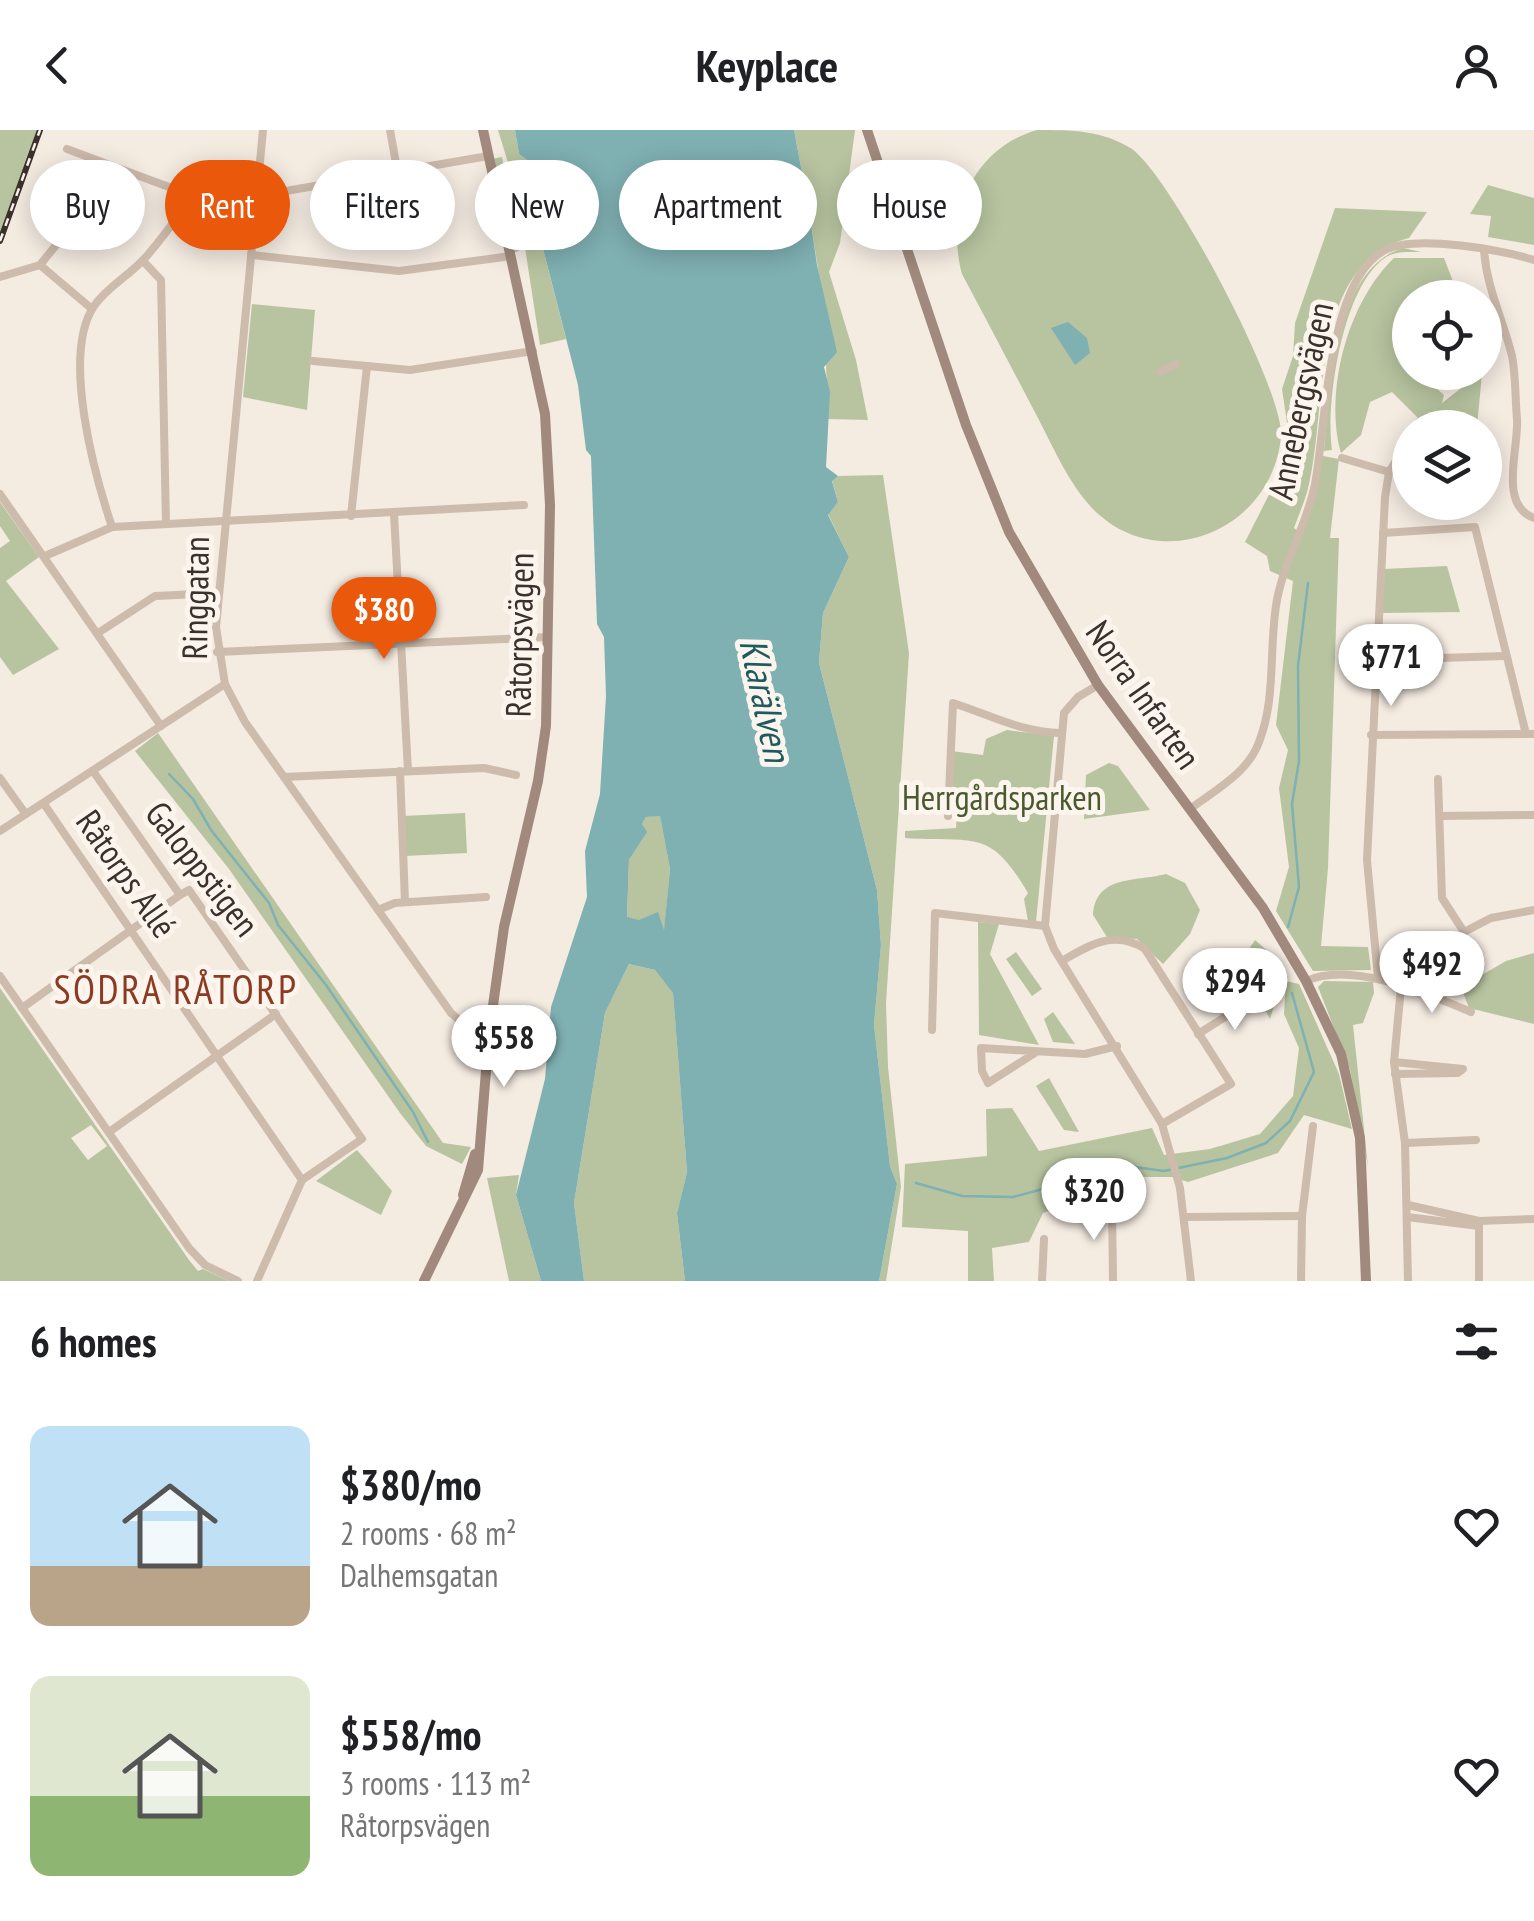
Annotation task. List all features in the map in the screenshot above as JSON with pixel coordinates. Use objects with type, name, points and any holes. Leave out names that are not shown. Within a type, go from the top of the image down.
[{"type":"street","name":"Ringgatan","points":[[261,160],[263,130]]},
{"type":"street","points":[[390,130],[395,160]]},
{"type":"street","name":"Råtorpsvägen","points":[[424,1281],[478,1170],[489,1034],[504,927],[544,752],[549,458],[532,351],[482,130]]},
{"type":"street","name":"Norra Infarten","points":[[867,130],[966,425],[1009,532],[1098,684],[1263,908],[1306,981],[1341,1054],[1352,1094],[1363,1174],[1366,1281]]},
{"type":"street","points":[[67,148],[98,160]]},
{"type":"street","points":[[455,161],[488,156]]},
{"type":"street","points":[[112,527],[87,434],[83,391],[86,327],[92,309],[142,261],[165,231]]},
{"type":"street","name":"Annebergsvägen","points":[[1190,809],[1240,772],[1258,745],[1268,712],[1276,606],[1314,487],[1334,348],[1352,291],[1383,250],[1407,244],[1484,250],[1534,260]]},
{"type":"street","points":[[0,277],[40,265],[52,250]]},
{"type":"street","name":"Ringgatan","points":[[251,250],[219,593],[218,652],[224,684],[284,776],[458,1021],[489,1034]]},
{"type":"street","points":[[1484,250],[1486,279],[1513,361],[1518,436],[1514,502],[1521,513],[1534,518]]},
{"type":"street","points":[[250,255],[398,271],[511,256]]},
{"type":"street","points":[[142,261],[161,280],[166,524]]},
{"type":"street","points":[[40,265],[92,309]]},
{"type":"street","points":[[313,361],[410,370],[532,351]]},
{"type":"street","points":[[1160,372],[1176,364]]},
{"type":"street","points":[[351,516],[367,366]]},
{"type":"street","points":[[1342,458],[1389,472]]},
{"type":"street","points":[[1378,978],[1367,860],[1374,660],[1392,467]]},
{"type":"street","points":[[0,494],[161,726]]},
{"type":"street","points":[[44,556],[112,527],[524,505]]},
{"type":"street","points":[[394,514],[402,642],[405,902]]},
{"type":"street","points":[[1371,735],[1530,734],[1505,656],[1475,527],[1383,533]]},
{"type":"street","points":[[98,633],[154,596],[219,593]]},
{"type":"street","points":[[218,652],[548,637]]},
{"type":"street","points":[[1374,660],[1505,656]]},
{"type":"street","points":[[0,831],[224,684]]},
{"type":"street","points":[[1098,684],[1069,705],[1061,733],[1045,926],[1062,961],[1162,1124],[1179,1184],[1191,1281]]},
{"type":"street","points":[[948,816],[952,703],[987,712],[1004,726],[1061,733]]},
{"type":"street","points":[[284,776],[484,768],[516,775]]},
{"type":"street","name":"Galoppstigen","points":[[93,771],[180,895],[189,890],[362,1139],[302,1180]]},
{"type":"street","points":[[0,778],[25,812]]},
{"type":"street","points":[[1438,779],[1442,898],[1464,932]]},
{"type":"street","name":"Råtorps Allé","points":[[44,804],[302,1180]]},
{"type":"street","points":[[1440,816],[1534,816]]},
{"type":"street","points":[[22,1008],[180,895]]},
{"type":"street","points":[[378,910],[405,902],[486,897]]},
{"type":"street","points":[[1408,1281],[1408,1205],[1394,1062],[1402,987],[1464,932],[1490,918],[1534,910]]},
{"type":"street","points":[[932,1030],[936,914],[1045,926]]},
{"type":"street","points":[[1062,961],[1092,942],[1134,942],[1145,949],[1230,1084],[1162,1124]]},
{"type":"street","points":[[0,976],[196,1257],[238,1281]]},
{"type":"street","points":[[1306,981],[1324,976],[1378,978],[1471,1012]]},
{"type":"street","points":[[1198,1034],[1252,1000]]},
{"type":"street","points":[[109,1132],[276,1014]]},
{"type":"street","points":[[1035,1053],[988,1082],[982,1071],[981,1048],[1086,1054],[1117,1046]]},
{"type":"street","points":[[1394,1062],[1456,1064],[1463,1069],[1458,1073],[1396,1074]]},
{"type":"street","points":[[1301,1281],[1302,1216],[1313,1126]]},
{"type":"street","points":[[1404,1143],[1476,1140]]},
{"type":"street","points":[[257,1281],[302,1180]]},
{"type":"street","points":[[1112,1204],[1112,1281]]},
{"type":"street","points":[[1408,1205],[1479,1223]]},
{"type":"street","points":[[1185,1217],[1302,1216]]},
{"type":"street","points":[[1407,1218],[1479,1223],[1534,1219]]},
{"type":"street","points":[[1479,1223],[1479,1281]]},
{"type":"street","points":[[1042,1281],[1044,1239]]},
{"type":"green space","points":[[0,130],[38,130],[0,235]]},
{"type":"green space","points":[[498,130],[515,130],[519,154],[527,160],[507,160]]},
{"type":"green space","points":[[794,130],[855,130],[851,160],[837,160],[837,250],[829,272],[856,360],[868,420],[828,419],[824,308],[815,250],[817,160],[800,160]]},
{"type":"green space","points":[[1037,130],[1075,131],[1109,138],[1132,149],[1172,199],[1245,332],[1277,411],[1281,436],[1273,469],[1257,497],[1235,519],[1208,534],[1178,541],[1148,539],[1118,528],[1091,507],[1063,466],[962,274],[958,250],[982,250],[982,166],[1015,139]]},
{"type":"green space","points":[[1488,185],[1534,198],[1534,245],[1488,237],[1491,216],[1470,214]]},
{"type":"green space","points":[[1335,208],[1427,212],[1409,238],[1377,253],[1354,277],[1338,307],[1329,341],[1309,484],[1294,528],[1301,534],[1323,456],[1339,459],[1330,538],[1339,538],[1328,868],[1321,946],[1368,947],[1371,970],[1313,971],[1276,911],[1289,867],[1279,788],[1288,750],[1276,725],[1293,581],[1270,571],[1267,556],[1245,542],[1285,463],[1288,429],[1282,389],[1293,356],[1295,323]]},
{"type":"green space","points":[[1403,248],[1421,252],[1390,255],[1374,268],[1349,315],[1331,403],[1332,450],[1324,451],[1334,366],[1349,306],[1362,280],[1380,260]]},
{"type":"green space","points":[[525,250],[543,250],[566,339],[540,345]]},
{"type":"green space","points":[[1394,258],[1444,258],[1452,280],[1392,280],[1392,390],[1438,390],[1444,395],[1442,403],[1459,390],[1480,390],[1479,410],[1410,410],[1392,392],[1370,402],[1361,435],[1341,453],[1336,402],[1338,375],[1353,322],[1378,276]]},
{"type":"green space","points":[[252,304],[315,310],[307,410],[243,397]]},
{"type":"green space","points":[[883,475],[909,653],[886,1003],[888,1067],[901,1187],[886,1281],[879,1281],[897,1184],[890,1166],[874,1025],[881,945],[877,890],[819,663],[823,613],[849,557],[828,514],[838,502],[832,480],[838,476]]},
{"type":"green space","points":[[0,502],[39,557],[6,581],[59,649],[13,675],[0,657],[0,548],[10,541],[0,526]]},
{"type":"green space","points":[[1447,566],[1460,612],[1382,613],[1384,569]]},
{"type":"green space","name":"Herrgårdsparken","points":[[1007,730],[1054,736],[1036,922],[1028,921],[1024,899],[1028,893],[991,848],[965,840],[905,838],[905,831],[956,828],[957,808],[949,803],[951,751],[983,755],[986,739]]},
{"type":"green space","points":[[158,733],[443,1143],[471,1147],[462,1164],[426,1146],[229,869],[135,751]]},
{"type":"green space","points":[[1109,763],[1118,766],[1150,810],[1084,819],[1086,775]]},
{"type":"green space","points":[[465,813],[467,853],[404,856],[403,816]]},
{"type":"green space","points":[[660,815],[670,869],[664,933],[627,918],[629,860],[646,833],[642,824],[646,817]]},
{"type":"green space","points":[[1166,874],[1185,883],[1200,910],[1190,934],[1163,964],[1137,939],[1107,937],[1093,915],[1101,893],[1109,887]]},
{"type":"green space","points":[[978,922],[999,924],[990,954],[1039,1045],[979,1035]]},
{"type":"green space","points":[[1255,940],[1273,956],[1244,991],[1231,977]]},
{"type":"green space","points":[[1016,952],[1042,989],[1032,996],[1006,959]]},
{"type":"green space","points":[[1534,953],[1534,1024],[1469,1008],[1461,987],[1506,961]]},
{"type":"green space","points":[[629,964],[655,970],[673,992],[687,1172],[677,1213],[685,1281],[584,1281],[574,1203],[605,1013]]},
{"type":"green space","points":[[1273,978],[1282,981],[1270,1019],[1259,998]]},
{"type":"green space","points":[[1286,981],[1299,984],[1339,1074],[1352,1129],[1304,1115],[1278,1153],[1188,1182],[1172,1177],[1137,1177],[1043,1213],[1029,1242],[992,1248],[994,1281],[968,1281],[968,1231],[902,1227],[905,1164],[987,1156],[986,1109],[1012,1108],[1039,1151],[1152,1128],[1164,1155],[1210,1149],[1260,1134],[1293,1096],[1299,1048],[1284,1014]]},
{"type":"green space","points":[[1324,981],[1373,982],[1374,993],[1363,1023],[1353,1025],[1368,1167],[1350,1069],[1318,987]]},
{"type":"green space","points":[[0,988],[189,1260],[198,1271],[203,1269],[229,1281],[0,1281]],"holes":[[[91,1125],[107,1146],[88,1160],[71,1138]]]},
{"type":"green space","points":[[1053,1012],[1075,1044],[1053,1042],[1044,1019]]},
{"type":"green space","points":[[1049,1078],[1079,1132],[1064,1130],[1036,1086]]},
{"type":"green space","points":[[357,1150],[392,1191],[381,1215],[316,1181]]},
{"type":"green space","points":[[519,1175],[516,1195],[541,1281],[509,1281],[487,1178]]},
{"type":"water","name":"Klarälven","points":[[515,130],[794,130],[800,160],[619,160],[619,250],[815,250],[837,352],[824,367],[830,392],[826,467],[838,476],[832,481],[838,502],[828,515],[849,557],[823,613],[819,663],[877,890],[881,945],[874,1025],[890,1166],[897,1184],[879,1281],[685,1281],[677,1213],[687,1172],[673,993],[655,970],[629,964],[605,1013],[574,1203],[584,1281],[541,1281],[516,1195],[545,1079],[551,1007],[587,897],[585,851],[600,794],[606,696],[604,637],[597,624],[591,456],[586,450],[578,385],[543,250],[599,250],[599,160],[527,160],[519,154]],"holes":[[[660,816],[670,869],[664,930],[658,912],[639,920],[627,917],[629,860],[647,832],[642,824],[646,817]]]},
{"type":"water","points":[[1068,322],[1087,338],[1090,353],[1075,365],[1051,328]]},
{"type":"waterway","points":[[1288,927],[1299,887],[1292,804],[1299,761],[1298,666],[1308,583]]},
{"type":"waterway","points":[[169,774],[193,799],[211,830],[269,903],[278,925],[326,985],[413,1112],[428,1142]]},
{"type":"waterway","points":[[916,1183],[962,1196],[1013,1197],[1128,1166],[1164,1171],[1227,1158],[1266,1143],[1290,1121],[1314,1072],[1292,993]]},
{"type":"railway","points":[[0,241],[40,130]]},
{"type":"district","name":"SÖDRA RÅTORP","points":[[176,990]]}]
